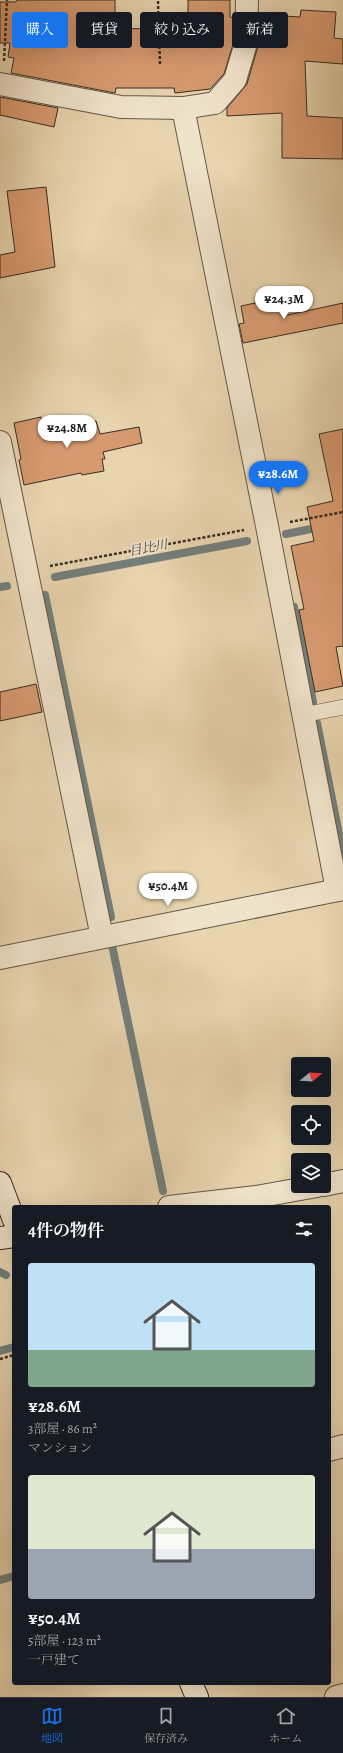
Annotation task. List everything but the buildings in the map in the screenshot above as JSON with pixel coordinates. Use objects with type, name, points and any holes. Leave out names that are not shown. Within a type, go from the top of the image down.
[{"type":"street","points":[[1,84],[122,107],[183,108],[215,103],[235,80],[246,43],[247,0]]},
{"type":"street","points":[[0,958],[340,889],[303,715],[267,526],[183,108]]},
{"type":"street","points":[[0,442],[102,937]]},
{"type":"street","points":[[331,1184],[343,1181]]},
{"type":"street","points":[[0,1183],[12,1215]]},
{"type":"street","points":[[186,1205],[256,1197],[291,1191]]},
{"type":"street","points":[[0,1238],[12,1236]]},
{"type":"street","points":[[331,1449],[343,1446]]},
{"type":"street","points":[[192,1685],[196,1697]]},
{"type":"street","points":[[336,1697],[343,1695]]},
{"type":"lane","points":[[303,715],[343,707]]},
{"type":"path","points":[[1,84],[7,0]]},
{"type":"path","points":[[158,1],[160,65]]},
{"type":"path","points":[[26,571],[343,512]]},
{"type":"path","points":[[0,1359],[12,1356]]},
{"type":"waterway","name":"目比川","points":[[286,534],[321,527]]},
{"type":"waterway","name":"目比川","points":[[55,577],[247,541]]},
{"type":"waterway","name":"目比川","points":[[0,587],[7,586]]},
{"type":"waterway","points":[[45,595],[111,917]]},
{"type":"waterway","points":[[294,607],[313,702]]},
{"type":"waterway","points":[[317,723],[343,854]]},
{"type":"waterway","points":[[112,945],[163,1191]]},
{"type":"waterway","points":[[0,1272],[6,1275]]},
{"type":"waterway","points":[[0,1351],[12,1348]]},
{"type":"waterway","points":[[0,1580],[12,1577]]}]
